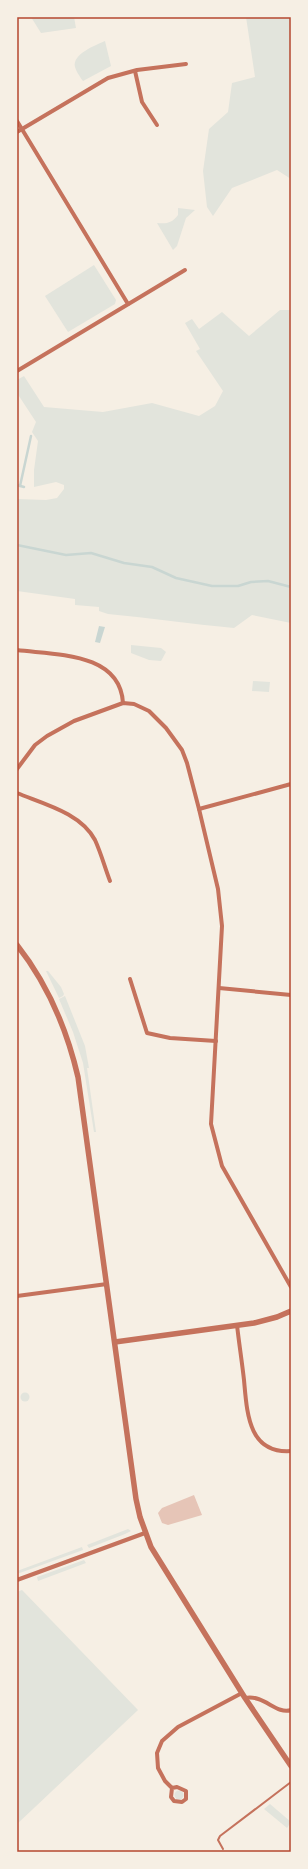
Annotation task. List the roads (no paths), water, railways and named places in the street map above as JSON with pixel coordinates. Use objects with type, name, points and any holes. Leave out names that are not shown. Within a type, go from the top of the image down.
[{"type":"street","points":[[17,132],[103,80],[121,73],[186,64]]},
{"type":"street","points":[[135,71],[142,102],[157,125]]},
{"type":"street","points":[[17,121],[128,304]]},
{"type":"street","points":[[17,371],[185,270]]},
{"type":"street","points":[[17,650],[87,660],[100,665],[117,680],[123,693],[123,703]]},
{"type":"street","points":[[17,769],[35,745],[47,736],[74,721],[123,703],[134,704],[149,711],[174,738],[187,763],[220,903],[222,946],[211,1124],[215,1143],[222,1166],[291,1287]]},
{"type":"street","points":[[199,809],[291,784]]},
{"type":"street","points":[[17,793],[68,814],[81,823],[95,841],[110,881]]},
{"type":"street","points":[[17,945],[39,976],[72,1052],[78,1077],[136,1499],[145,1533],[159,1560],[243,1695],[291,1766]]},
{"type":"street","points":[[130,978],[147,1033],[170,1038],[216,1041]]},
{"type":"street","points":[[219,988],[291,995]]},
{"type":"street","points":[[17,1296],[107,1284]]},
{"type":"street","points":[[115,1342],[237,1325],[269,1319],[291,1311]]},
{"type":"street","points":[[237,1325],[248,1416],[253,1432],[261,1442],[279,1452],[291,1451]]},
{"type":"street","points":[[17,1580],[145,1533]]},
{"type":"street","points":[[172,1788],[171,1797],[174,1801],[182,1802],[186,1799],[187,1795],[183,1789],[172,1788],[164,1781],[158,1768],[157,1753],[162,1741],[178,1728],[243,1695],[253,1696],[282,1711],[291,1710]]},
{"type":"lane","points":[[223,1849],[218,1840],[220,1836],[291,1782]]},
{"type":"waterway","points":[[20,486],[31,436]]},
{"type":"waterway","points":[[17,485],[24,487]]},
{"type":"waterway","points":[[17,545],[66,555],[91,553],[124,563],[152,567],[176,578],[212,586],[238,586],[251,582],[268,581],[291,587]]}]
